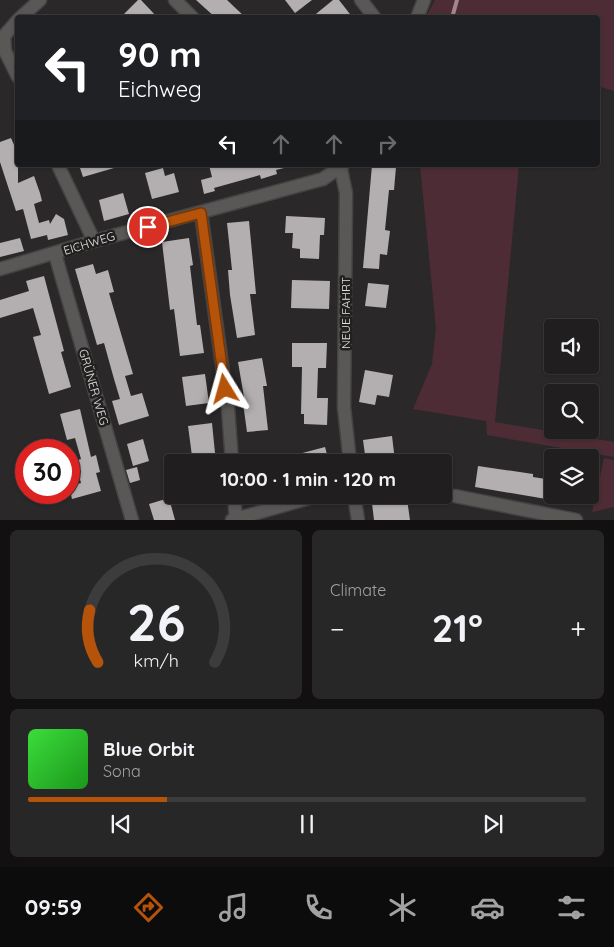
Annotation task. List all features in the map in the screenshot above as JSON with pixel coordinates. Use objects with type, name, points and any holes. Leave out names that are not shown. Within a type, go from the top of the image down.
[{"type":"street","points":[[23,15],[40,0]]},
{"type":"street","points":[[175,0],[190,15]]},
{"type":"street","points":[[361,0],[373,15]]},
{"type":"street","points":[[417,15],[424,0]]},
{"type":"street","points":[[15,24],[4,36],[5,51],[15,71]]},
{"type":"street","points":[[59,167],[94,241]]},
{"type":"street","name":"EICHWEG","points":[[0,269],[94,241],[322,179],[340,167]]},
{"type":"street","name":"NEUE FAHRT","points":[[342,167],[346,193],[344,407],[349,454]]},
{"type":"street","points":[[201,213],[228,408],[231,454]]},
{"type":"street","name":"GRÜNER WEG","points":[[55,254],[132,520]]},
{"type":"street","points":[[455,496],[576,520]]},
{"type":"street","points":[[234,504],[234,519],[288,504]]},
{"type":"street","points":[[355,504],[358,520]]},
{"type":"shaded area","points":[[435,0],[614,0],[614,91],[600,87],[600,15],[427,15]]},
{"type":"shaded area","points":[[420,167],[519,167],[495,422],[544,430],[544,439],[596,439],[614,442],[614,457],[599,454],[599,449],[568,449],[487,435],[486,421],[413,409],[432,364],[436,328]]},
{"type":"shaded area","points":[[604,458],[614,460],[614,507],[592,512],[594,504],[599,504],[599,480]]},
{"type":"building","points":[[138,0],[141,0],[155,15],[123,15]]},
{"type":"building","points":[[196,0],[227,0],[243,15],[213,15]]},
{"type":"building","points":[[285,0],[312,0],[295,13]]},
{"type":"building","points":[[333,0],[339,0],[351,15],[315,15]]},
{"type":"building","points":[[11,138],[15,147],[15,167],[18,167],[18,183],[34,176],[42,201],[34,204],[39,223],[49,220],[50,224],[56,214],[64,219],[68,235],[48,240],[47,235],[31,239],[23,209],[16,211],[0,162],[0,142]]},
{"type":"building","points":[[80,167],[114,168],[83,177]]},
{"type":"building","points":[[210,167],[284,168],[276,170],[277,174],[261,179],[260,175],[214,188],[215,191],[204,194],[201,180],[212,177]]},
{"type":"building","points":[[372,167],[396,167],[394,190],[389,190],[385,230],[390,231],[387,255],[380,254],[379,269],[363,268]]},
{"type":"building","points":[[163,168],[165,176],[174,173],[179,192],[152,199],[145,173]]},
{"type":"building","points":[[123,193],[129,214],[104,221],[99,200]]},
{"type":"building","points":[[286,216],[325,218],[324,235],[320,235],[319,259],[300,258],[300,249],[292,248],[293,233],[285,233]]},
{"type":"building","points":[[249,221],[256,294],[250,294],[255,335],[237,338],[230,295],[228,270],[232,270],[227,223]]},
{"type":"building","points":[[20,238],[24,251],[0,257],[0,243]]},
{"type":"building","points":[[189,238],[193,265],[190,266],[197,325],[200,325],[204,353],[180,356],[174,309],[170,310],[162,242]]},
{"type":"building","points":[[93,264],[96,274],[108,270],[114,292],[109,293],[133,374],[125,376],[131,396],[142,393],[149,416],[119,425],[112,401],[120,399],[104,343],[97,345],[75,269]]},
{"type":"building","points":[[44,276],[64,351],[61,352],[71,387],[49,394],[33,337],[41,335],[33,308],[0,318],[0,300],[29,291],[26,281]]},
{"type":"building","points":[[292,280],[330,281],[329,309],[291,308]]},
{"type":"building","points":[[368,283],[389,285],[386,308],[365,306]]},
{"type":"building","points":[[292,343],[327,343],[326,368],[318,368],[317,398],[328,398],[327,425],[304,424],[304,414],[301,414],[302,367],[292,367]]},
{"type":"building","points":[[262,358],[267,386],[263,386],[268,430],[247,432],[243,403],[245,403],[238,362]]},
{"type":"building","points":[[365,370],[393,375],[389,397],[377,395],[375,405],[359,402]]},
{"type":"building","points":[[205,374],[209,403],[186,406],[182,377]]},
{"type":"building","points":[[80,409],[91,457],[96,455],[100,472],[96,473],[101,491],[80,497],[80,439],[67,439],[60,414]]},
{"type":"building","points":[[212,423],[215,453],[192,454],[188,426]]},
{"type":"building","points":[[392,436],[394,454],[365,454],[363,440]]},
{"type":"building","points":[[143,439],[149,461],[133,466],[127,444]]},
{"type":"building","points":[[325,447],[327,454],[299,454]]},
{"type":"building","points":[[478,466],[533,474],[533,477],[544,479],[544,499],[475,487]]},
{"type":"building","points":[[137,467],[140,480],[130,483],[126,470]]},
{"type":"building","points":[[164,500],[164,504],[171,504],[175,520],[154,520],[149,504]]},
{"type":"building","points":[[372,504],[408,504],[410,520],[374,520]]},
{"type":"waterway","points":[[453,15],[457,0]]},
{"type":"route","points":[[148,227],[201,213],[225,389]]}]
